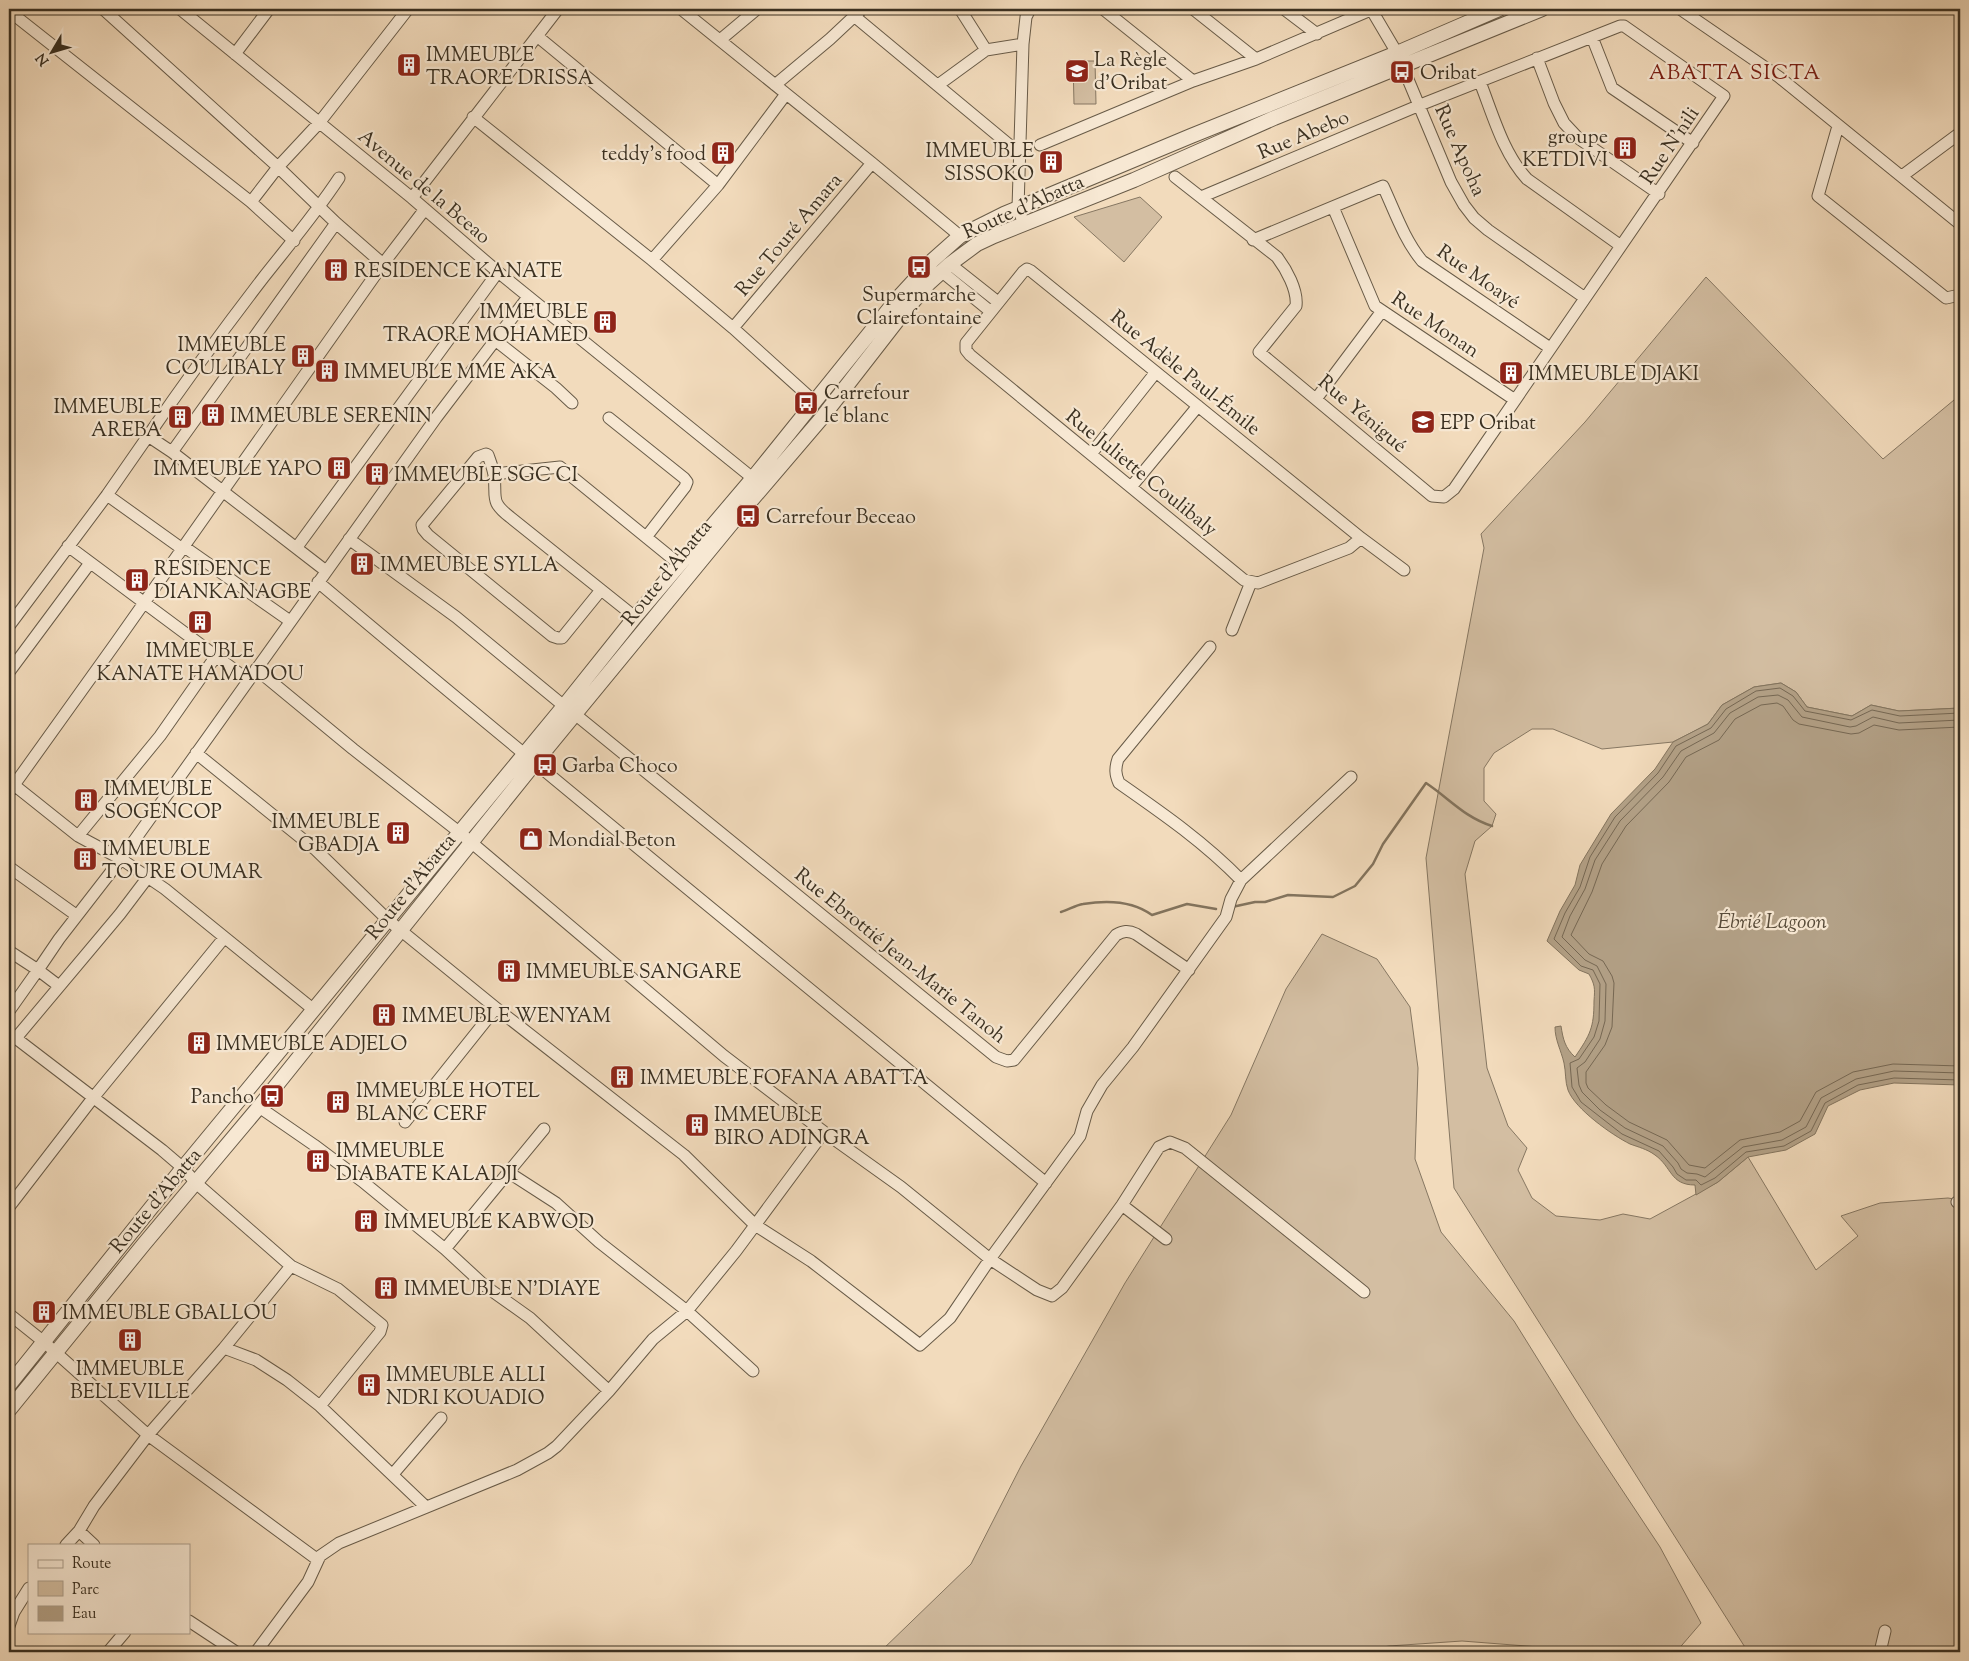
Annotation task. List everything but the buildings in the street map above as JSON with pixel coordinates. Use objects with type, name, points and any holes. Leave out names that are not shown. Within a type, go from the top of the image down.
[{"type":"street","points":[[103,9],[278,167],[336,224],[383,264]]},
{"type":"street","name":"Avenue de la Bceao","points":[[180,9],[412,198],[498,272],[758,482]]},
{"type":"street","points":[[235,54],[269,9]]},
{"type":"street","points":[[251,202],[278,167],[319,123],[408,9]]},
{"type":"street","points":[[412,198],[558,9]]},
{"type":"street","points":[[681,9],[960,236]]},
{"type":"street","points":[[720,40],[757,9]]},
{"type":"street","points":[[960,9],[986,50]]},
{"type":"street","points":[[1103,9],[1193,81]]},
{"type":"street","points":[[1193,9],[1256,59]]},
{"type":"street","points":[[1284,9],[1317,34]]},
{"type":"street","points":[[1040,145],[1193,81],[1256,59],[1372,9]]},
{"type":"street","name":"Rue Apoha","points":[[1372,9],[1400,59],[1452,182],[1464,205],[1474,218],[1585,298]]},
{"type":"street","name":"Route d'Abatta","points":[[9,1385],[183,1168],[564,706],[634,617],[679,564],[820,420],[900,317],[929,283],[946,267],[977,244],[1151,172],[1274,118],[1400,59],[1499,9]]},
{"type":"street","name":"Route d'Abatta","points":[[9,1410],[259,1107],[400,929],[576,715],[758,482],[815,402],[898,298],[933,260],[960,236],[1018,208],[1400,59],[1542,9]]},
{"type":"street","points":[[1680,9],[1779,77],[1960,224]]},
{"type":"street","points":[[9,11],[251,202],[294,241]]},
{"type":"street","points":[[775,85],[830,39],[858,12],[938,85],[1020,153]]},
{"type":"street","points":[[1024,224],[1018,208],[1023,44],[1026,12]]},
{"type":"street","name":"Rue N'nili","points":[[1420,105],[1620,26],[1624,26],[1724,96],[1585,298]]},
{"type":"street","points":[[537,36],[718,185]]},
{"type":"street","points":[[1592,37],[1612,88],[1692,143]]},
{"type":"street","points":[[938,85],[986,50],[1023,44]]},
{"type":"street","points":[[1537,58],[1554,104],[1564,123],[1578,138],[1658,194]]},
{"type":"street","points":[[1480,82],[1508,152],[1516,167],[1527,179],[1621,246]]},
{"type":"street","points":[[652,260],[718,185],[786,94]]},
{"type":"street","name":"Rue Abebo","points":[[1201,197],[1420,105]]},
{"type":"street","points":[[473,117],[652,260],[733,328],[815,402]]},
{"type":"street","points":[[1838,126],[1818,196],[1946,298],[1960,295]]},
{"type":"street","points":[[1902,176],[1958,140]]},
{"type":"street","name":"Rue Touré Amara","points":[[733,328],[872,163]]},
{"type":"street","name":"Rue Yénigué","points":[[1174,177],[1276,257],[1284,266],[1297,299],[1296,306],[1259,352],[1432,496],[1444,497],[1454,488],[1585,298]]},
{"type":"street","points":[[9,626],[107,495],[185,381],[320,207],[340,178]]},
{"type":"street","name":"Rue Moayé","points":[[1253,240],[1383,186],[1405,235],[1422,261],[1550,348]]},
{"type":"street","name":"Rue Monan","points":[[1333,207],[1375,306],[1515,400]]},
{"type":"street","points":[[314,1010],[171,894],[120,859],[78,836],[11,786],[144,603],[383,264],[425,209]]},
{"type":"street","points":[[172,452],[336,224]]},
{"type":"street","points":[[946,267],[998,302]]},
{"type":"street","points":[[946,267],[990,311]]},
{"type":"street","name":"Rue Adèle Paul-Émile","points":[[998,302],[1022,272],[1027,269],[1031,271],[1361,538],[1404,570]]},
{"type":"street","points":[[297,548],[498,272]]},
{"type":"street","points":[[9,1011],[76,915],[120,859],[436,418],[528,296]]},
{"type":"street","name":"Rue Juliette Coulibaly","points":[[998,302],[966,343],[966,350],[970,355],[1244,580],[1251,582]]},
{"type":"street","points":[[1316,399],[1382,311]]},
{"type":"street","points":[[495,340],[572,402]]},
{"type":"street","points":[[1091,454],[1156,372]]},
{"type":"street","points":[[1131,487],[1198,406]]},
{"type":"street","points":[[609,418],[687,482],[685,488],[647,536]]},
{"type":"street","points":[[148,436],[172,452],[326,571]]},
{"type":"street","points":[[601,590],[562,638],[552,636],[428,536],[422,525],[480,455],[488,455],[494,474],[494,496],[501,509],[601,590],[634,617]]},
{"type":"street","points":[[494,474],[560,467],[679,564]]},
{"type":"street","points":[[107,495],[290,621]]},
{"type":"street","points":[[349,538],[456,617],[564,706]]},
{"type":"street","points":[[1232,630],[1251,582],[1258,583],[1349,548],[1361,538]]},
{"type":"street","points":[[68,546],[248,680]]},
{"type":"street","points":[[9,672],[90,563]]},
{"type":"street","points":[[318,582],[522,755],[1046,1183]]},
{"type":"street","points":[[1210,647],[1118,759],[1116,776],[1119,783],[1175,822],[1216,855],[1241,880]]},
{"type":"street","points":[[78,836],[160,736],[216,656]]},
{"type":"street","points":[[256,669],[353,749],[459,832],[724,1056],[824,1132],[901,1187],[990,1260],[1037,1290],[1052,1296],[1062,1288],[1122,1205],[1160,1147],[1170,1142],[1185,1148],[1364,1292]]},
{"type":"street","name":"Rue Ebrottié Jean-Marie Tanoh","points":[[576,715],[996,1058],[1007,1061],[1014,1060],[1116,935],[1120,933],[1126,931],[1136,934],[1189,970]]},
{"type":"street","points":[[196,753],[316,850],[388,920],[496,1008],[684,1155],[755,1225],[811,1261],[920,1345],[950,1318],[1080,1136],[1087,1110],[1102,1085],[1133,1047],[1226,917],[1231,899],[1241,880],[1351,777]]},
{"type":"street","points":[[9,868],[76,915]]},
{"type":"street","points":[[148,877],[120,914],[59,986],[12,1035],[162,1150],[183,1168],[196,1183],[291,1266],[338,1290],[382,1325],[380,1332],[320,1406]]},
{"type":"street","points":[[9,1207],[93,1098],[224,938]]},
{"type":"street","points":[[9,951],[59,986]]},
{"type":"street","points":[[405,1122],[496,1008]]},
{"type":"street","points":[[259,1107],[321,1150],[445,1249],[485,1286],[530,1318],[609,1391]]},
{"type":"street","points":[[445,1249],[544,1129]]},
{"type":"street","points":[[256,1652],[308,1582],[320,1556],[339,1543],[518,1470],[548,1454],[609,1391],[654,1339],[687,1311],[755,1225],[824,1132]]},
{"type":"street","points":[[508,1172],[556,1203],[599,1242],[687,1311],[753,1371]]},
{"type":"street","points":[[1122,1205],[1166,1240]]},
{"type":"street","points":[[67,1544],[79,1531],[94,1506],[148,1435],[224,1348],[291,1266]]},
{"type":"street","points":[[9,1314],[44,1342],[148,1435],[318,1560]]},
{"type":"street","points":[[224,1348],[266,1365],[320,1406],[426,1507]]},
{"type":"street","points":[[393,1474],[441,1418]]},
{"type":"street","points":[[79,1531],[93,1544]]},
{"type":"street","points":[[9,1626],[14,1612],[28,1590]]},
{"type":"street","points":[[190,1622],[236,1652]]},
{"type":"street","points":[[1880,1652],[1885,1631]]},
{"type":"street","points":[[108,1652],[124,1634]]},
{"type":"green space","points":[[1073,61],[1095,61],[1096,104],[1074,104]]},
{"type":"green space","points":[[1140,197],[1162,217],[1124,262],[1074,217]]},
{"type":"green space","points":[[1706,277],[1883,459],[1960,395],[1960,708],[1899,711],[1871,705],[1852,716],[1807,707],[1796,692],[1781,683],[1754,687],[1722,705],[1708,724],[1673,742],[1602,749],[1553,729],[1532,729],[1494,753],[1484,768],[1484,801],[1496,814],[1492,826],[1475,841],[1465,874],[1487,1068],[1508,1126],[1527,1148],[1518,1170],[1532,1198],[1556,1216],[1600,1220],[1623,1214],[1650,1219],[1718,1182],[1748,1157],[1816,1270],[1858,1236],[1841,1216],[1880,1203],[1948,1198],[1960,1200],[1960,1652],[1748,1652],[1454,1188],[1426,858],[1484,548],[1481,534],[1585,422]]},
{"type":"green space","points":[[1322,934],[1377,959],[1410,1007],[1418,1068],[1415,1159],[1441,1232],[1514,1321],[1575,1419],[1660,1547],[1701,1623],[1676,1652],[1603,1652],[1462,1641],[1389,1646],[1355,1652],[880,1652],[971,1564],[1021,1466],[1125,1283],[1231,1115],[1286,989]]},
{"type":"water","name":"Ébrié Lagoon","points":[[1781,683],[1796,692],[1807,707],[1852,716],[1871,705],[1899,711],[1960,708],[1960,1085],[1894,1083],[1860,1090],[1828,1106],[1815,1134],[1786,1150],[1748,1157],[1718,1182],[1696,1195],[1695,1185],[1676,1179],[1655,1155],[1630,1144],[1604,1128],[1586,1113],[1572,1097],[1567,1087],[1564,1063],[1555,1027],[1561,1026],[1565,1043],[1575,1057],[1588,1037],[1592,1025],[1594,987],[1589,974],[1579,970],[1547,941],[1560,911],[1575,885],[1580,865],[1611,814],[1655,769],[1673,742],[1708,724],[1722,705],[1754,687]]},
{"type":"waterway","points":[[1232,907],[1265,902],[1288,895],[1333,897],[1355,886],[1373,864],[1383,844],[1426,783],[1465,813],[1492,826]]},
{"type":"waterway","points":[[1061,912],[1080,905],[1101,902],[1128,904],[1145,910],[1152,915],[1187,904],[1216,909]]},
{"type":"place","name":"IMMEUBLE TRAORE DRISSA","points":[[409,65]]},
{"type":"place","name":"La Règle d'Oribat","points":[[1077,71]]},
{"type":"place","name":"Oribat","points":[[1402,72]]},
{"type":"place","name":"groupe KETDIVI","points":[[1625,148]]},
{"type":"place","name":"teddy's food","points":[[723,153]]},
{"type":"place","name":"IMMEUBLE SISSOKO","points":[[1051,162]]},
{"type":"place","name":"Supermarche Clairefontaine","points":[[919,267]]},
{"type":"place","name":"RESIDENCE KANATE","points":[[336,270]]},
{"type":"place","name":"IMMEUBLE TRAORE MOHAMED","points":[[605,322]]},
{"type":"place","name":"IMMEUBLE COULIBALY","points":[[303,356]]},
{"type":"place","name":"IMMEUBLE MME AKA","points":[[327,371]]},
{"type":"place","name":"IMMEUBLE DJAKI","points":[[1511,373]]},
{"type":"place","name":"Carrefour le blanc","points":[[806,403]]},
{"type":"place","name":"IMMEUBLE SERENIN","points":[[213,415]]},
{"type":"place","name":"IMMEUBLE AREBA","points":[[180,417]]},
{"type":"place","name":"EPP Oribat","points":[[1423,422]]},
{"type":"place","name":"IMMEUBLE YAPO","points":[[339,468]]},
{"type":"place","name":"IMMEUBLE SGC CI","points":[[377,474]]},
{"type":"place","name":"Carrefour Beceao","points":[[748,516]]},
{"type":"place","name":"IMMEUBLE SYLLA","points":[[362,564]]},
{"type":"place","name":"RESIDENCE DIANKANAGBE","points":[[137,580]]},
{"type":"place","name":"IMMEUBLE KANATE HAMADOU","points":[[200,622]]},
{"type":"place","name":"Garba Choco","points":[[545,765]]},
{"type":"place","name":"IMMEUBLE SOGENCOP","points":[[86,800]]},
{"type":"place","name":"IMMEUBLE GBADJA","points":[[398,833]]},
{"type":"place","name":"Mondial Beton","points":[[531,839]]},
{"type":"place","name":"IMMEUBLE TOURE OUMAR","points":[[85,859]]},
{"type":"place","name":"IMMEUBLE SANGARE","points":[[509,971]]},
{"type":"place","name":"IMMEUBLE WENYAM","points":[[384,1015]]},
{"type":"place","name":"IMMEUBLE ADJELO","points":[[199,1043]]},
{"type":"place","name":"IMMEUBLE FOFANA ABATTA","points":[[622,1077]]},
{"type":"place","name":"Pancho","points":[[272,1096]]},
{"type":"place","name":"IMMEUBLE HOTEL BLANC CERF","points":[[338,1102]]},
{"type":"place","name":"IMMEUBLE BIRO ADINGRA","points":[[697,1125]]},
{"type":"place","name":"IMMEUBLE DIABATE KALADJI","points":[[318,1161]]},
{"type":"place","name":"IMMEUBLE KABWOD","points":[[366,1221]]},
{"type":"place","name":"IMMEUBLE N'DIAYE","points":[[386,1288]]},
{"type":"place","name":"IMMEUBLE GBALLOU","points":[[44,1312]]},
{"type":"place","name":"IMMEUBLE BELLEVILLE","points":[[130,1340]]},
{"type":"place","name":"IMMEUBLE ALLI NDRI KOUADIO","points":[[369,1385]]},
{"type":"district","name":"ABATTA SICTA","points":[[1735,72]]}]
